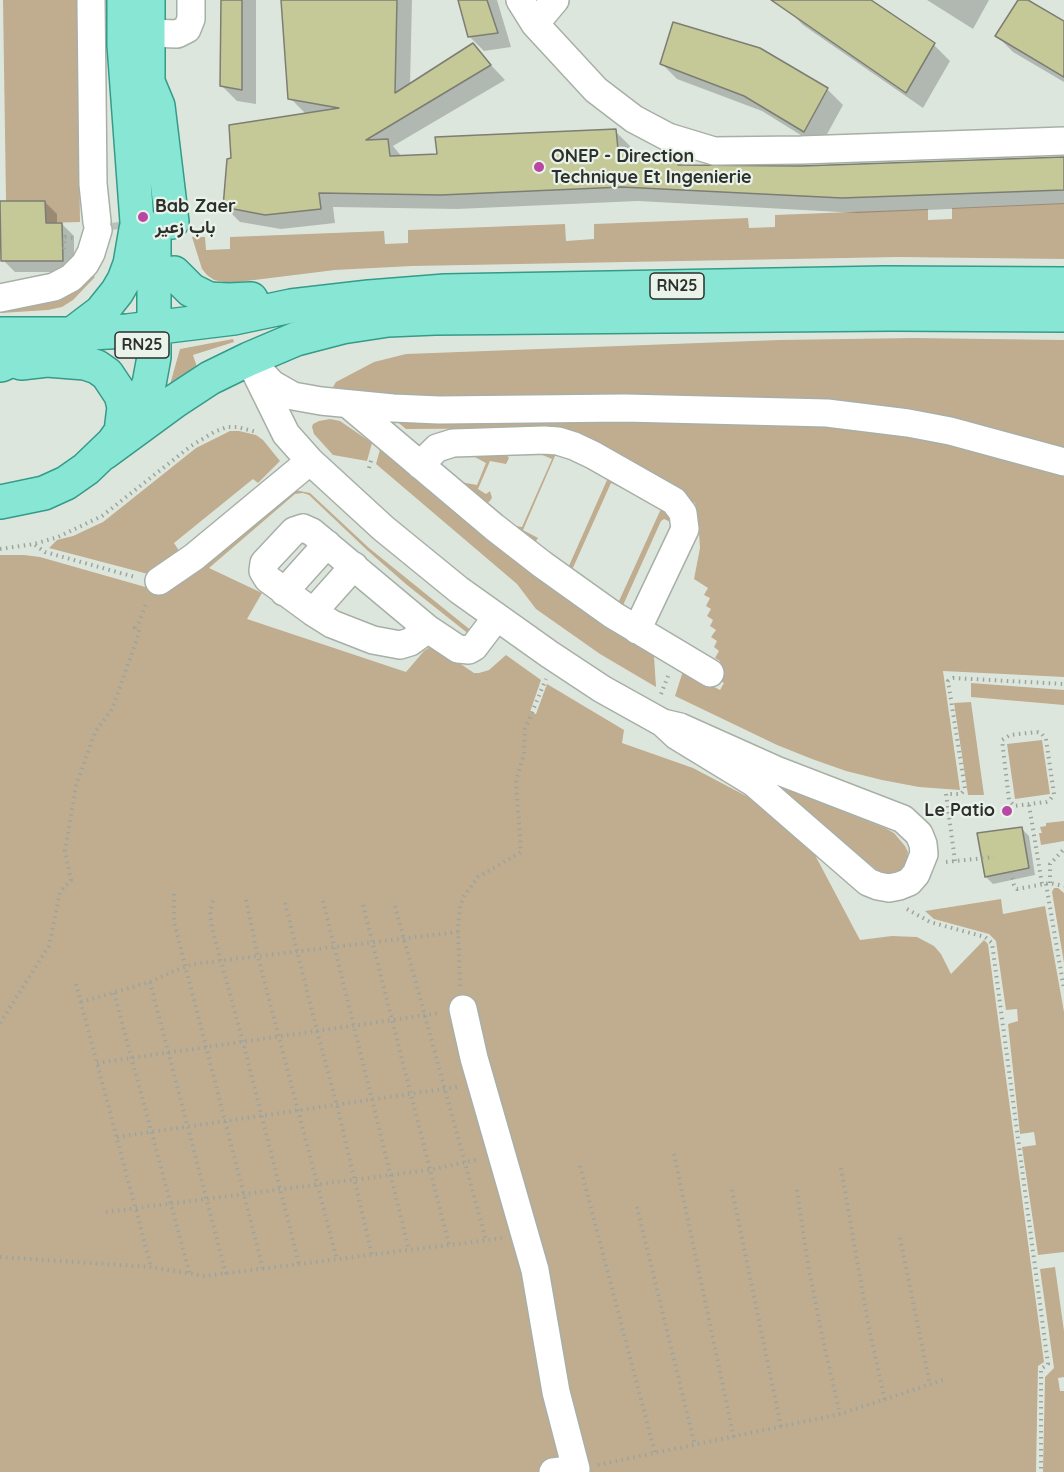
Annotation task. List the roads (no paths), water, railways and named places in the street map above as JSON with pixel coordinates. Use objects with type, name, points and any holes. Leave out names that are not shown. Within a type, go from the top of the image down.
[{"type":"main road","points":[[0,365],[72,334],[101,312],[117,292],[130,264],[158,106],[148,82],[124,0]]},
{"type":"main road","points":[[148,0],[136,39],[136,226],[164,333]]},
{"type":"main road","points":[[136,226],[174,273],[191,290],[209,299],[262,298],[291,306]]},
{"type":"main road","points":[[12,334],[70,315],[91,296],[107,274],[114,254],[136,226]]},
{"type":"main road","points":[[164,333],[174,273]]},
{"type":"main road","name":"RN25","points":[[0,365],[47,360],[291,306],[369,297],[477,290],[884,283],[1064,284]]},
{"type":"main road","name":"RN25","points":[[0,502],[24,499],[51,490],[86,469],[121,438],[210,378],[296,339],[342,327],[388,320],[447,318],[1064,315]]},
{"type":"main road","points":[[12,334],[164,333]]},
{"type":"main road","name":"RN25","points":[[121,438],[149,384],[164,333]]},
{"type":"main road","name":"RN25","points":[[47,360],[85,363],[107,374],[121,395],[124,407],[121,438]]},
{"type":"lane","points":[[0,298],[54,287],[71,278],[85,264],[91,253],[136,226],[93,184],[91,0]]},
{"type":"lane","points":[[136,39],[177,34],[187,29],[191,19],[191,0]]},
{"type":"lane","points":[[520,0],[535,24],[596,90],[634,119],[668,137],[714,151],[1064,141]]},
{"type":"lane","points":[[535,24],[555,0]]},
{"type":"lane","points":[[249,359],[272,384],[293,396],[348,404],[439,410],[625,408],[827,413],[950,431],[1064,462]]},
{"type":"lane","points":[[249,359],[286,434],[310,461],[383,528],[496,618],[602,689],[663,723],[677,736],[754,783],[868,882],[889,888],[899,886],[909,882],[921,865],[924,854],[923,844],[919,834],[903,819],[776,770],[680,727],[663,723]]},
{"type":"lane","points":[[348,404],[543,565],[638,630],[710,673]]},
{"type":"lane","points":[[420,465],[437,448],[453,443],[558,441],[593,455],[674,501],[683,513],[685,529],[638,630]]},
{"type":"lane","points":[[158,582],[194,557],[310,461]]},
{"type":"lane","points":[[428,629],[410,642],[394,646],[352,633],[313,612],[284,592],[327,544],[428,629],[458,649],[469,650],[474,647],[496,618]]},
{"type":"lane","points":[[313,612],[354,566]]},
{"type":"lane","points":[[463,1009],[468,1034],[535,1270],[559,1407],[565,1470]]},
{"type":"tunnel","points":[[118,222],[119,229]]},
{"type":"place","name":"ONEP - Direction Technique Et Ingenierie","points":[[539,167]]},
{"type":"place","name":"Bab Zaer باب زعير","points":[[143,217]]},
{"type":"place","name":"Le Patio","points":[[1007,811]]}]
